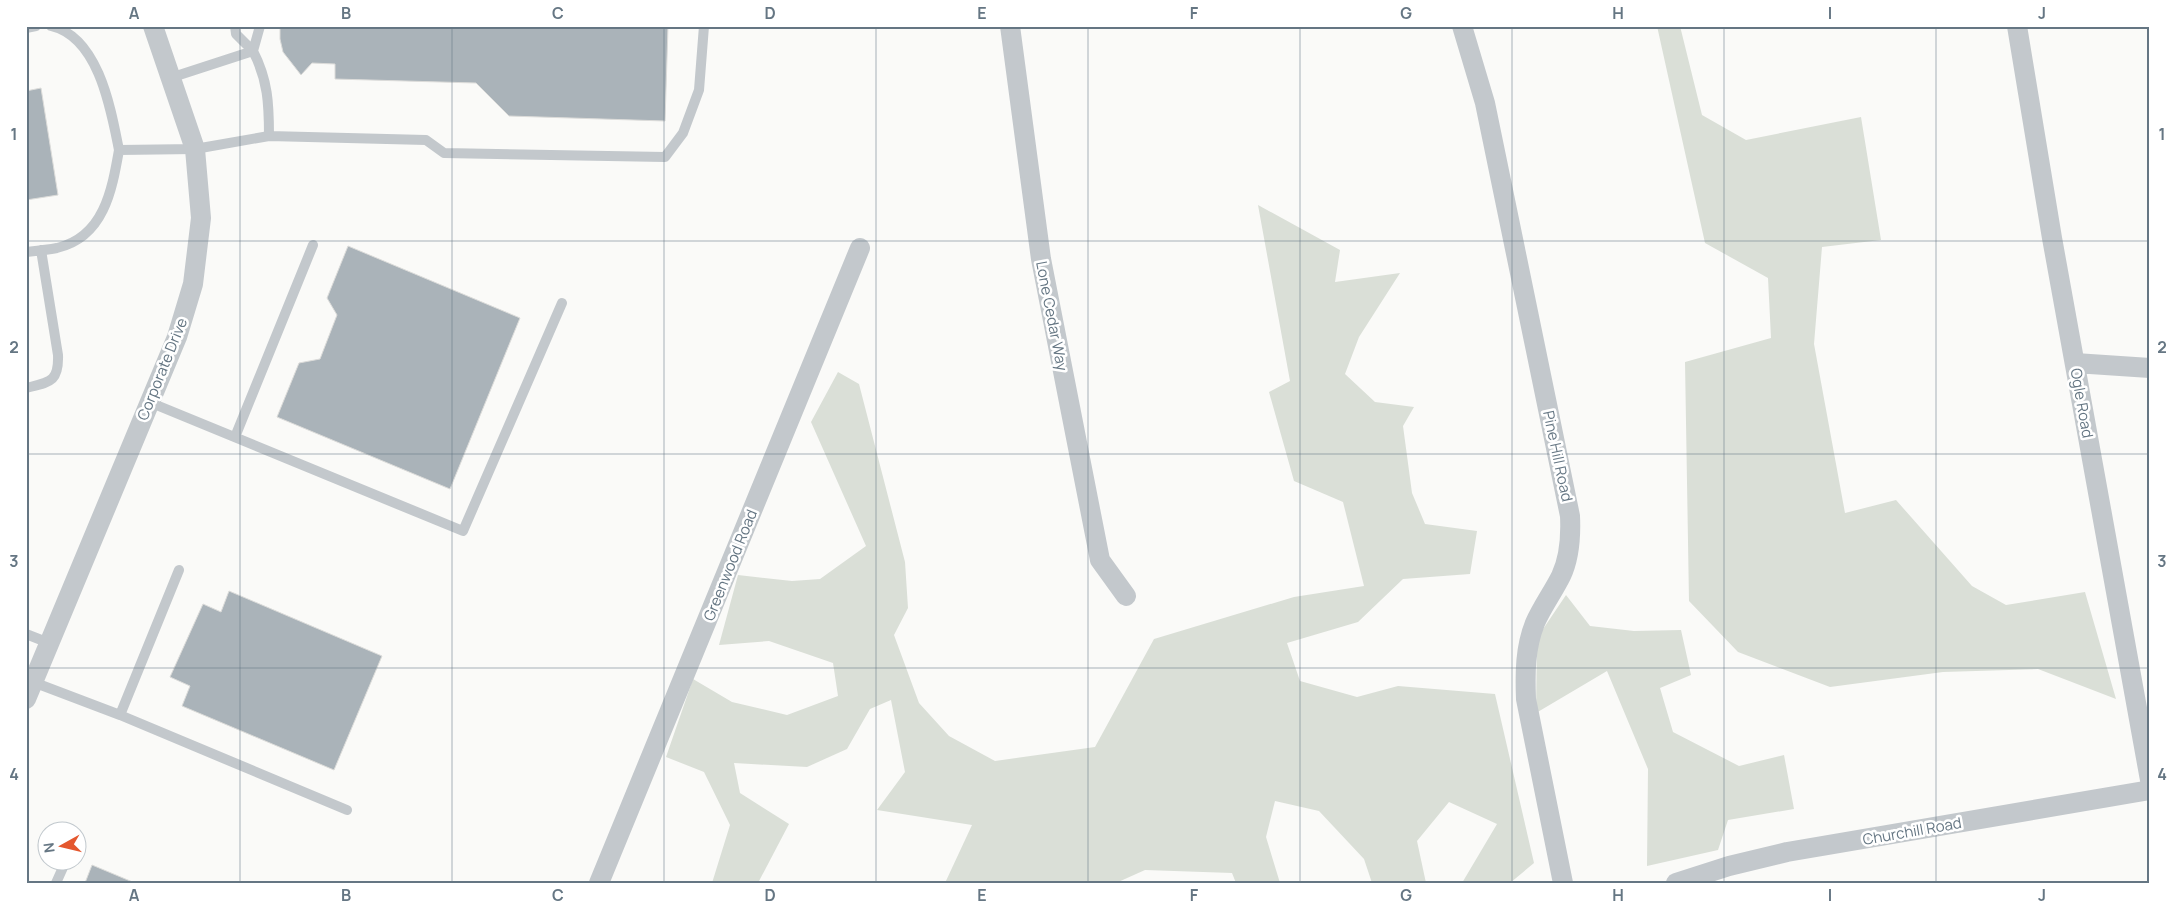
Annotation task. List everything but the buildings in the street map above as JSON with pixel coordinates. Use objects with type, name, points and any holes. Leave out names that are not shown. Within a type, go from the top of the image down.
[{"type":"street","name":"Corporate Drive","points":[[30,690],[177,337],[194,284],[201,218],[195,148],[153,26]]},
{"type":"street","name":"Lone Cedar Way","points":[[1010,26],[1041,259],[1100,560],[1126,596]]},
{"type":"street","name":"Pine Hill Road","points":[[1462,26],[1485,103],[1570,516],[1571,536],[1568,556],[1561,576],[1535,624],[1528,650],[1525,675],[1526,699],[1563,883]]},
{"type":"street","name":"Ogle Road","points":[[2017,26],[2150,780]]},
{"type":"street","name":"Greenwood Road","points":[[604,881],[860,248]]},
{"type":"street","points":[[2075,363],[2150,368]]},
{"type":"street","name":"Churchill Road","points":[[1676,883],[1729,866],[1787,852],[2150,790]]},
{"type":"lane","points":[[26,28],[36,26]]},
{"type":"lane","points":[[26,252],[59,247],[66,244],[80,236],[96,222],[108,201],[119,150],[109,102],[98,70],[79,43],[62,28],[51,26]]},
{"type":"lane","points":[[235,26],[236,34],[252,52],[260,66],[269,98],[269,136]]},
{"type":"lane","points":[[252,52],[260,26]]},
{"type":"lane","points":[[119,150],[195,148],[269,136],[426,140],[444,153],[665,157],[683,133],[699,90],[704,26]]},
{"type":"lane","points":[[170,78],[252,52]]},
{"type":"lane","points":[[236,437],[313,245]]},
{"type":"lane","points":[[26,388],[51,382],[59,371],[41,250]]},
{"type":"lane","points":[[149,402],[463,531],[562,303]]},
{"type":"lane","points":[[120,715],[179,570]]},
{"type":"lane","points":[[26,634],[49,643]]},
{"type":"lane","points":[[30,690],[120,715],[347,810]]},
{"type":"shaded area","points":[[1657,26],[1680,26],[1702,115],[1746,140],[1861,117],[1881,240],[1822,247],[1814,344],[1845,513],[1896,500],[1972,586],[2006,605],[2085,592],[2116,699],[2038,669],[1943,672],[1830,687],[1738,652],[1689,601],[1685,362],[1771,338],[1768,278],[1705,243]]},
{"type":"shaded area","points":[[1258,205],[1340,250],[1335,282],[1400,273],[1359,337],[1345,374],[1375,402],[1414,407],[1403,426],[1412,493],[1425,524],[1477,531],[1470,574],[1403,579],[1358,622],[1287,643],[1300,681],[1357,697],[1398,686],[1495,694],[1534,863],[1510,883],[1462,883],[1497,824],[1449,802],[1417,841],[1426,883],[1372,883],[1364,859],[1319,811],[1275,801],[1266,837],[1280,883],[1236,883],[1232,873],[1145,870],[1116,883],[945,883],[972,825],[877,810],[905,772],[891,700],[870,709],[847,749],[807,767],[734,763],[740,793],[789,824],[758,883],[712,883],[730,825],[704,772],[666,757],[693,679],[732,702],[787,715],[838,696],[833,663],[769,641],[719,645],[738,575],[792,581],[820,579],[866,546],[811,422],[838,372],[859,384],[905,562],[908,608],[894,635],[919,703],[949,736],[995,761],[1095,747],[1154,639],[1294,597],[1364,586],[1343,502],[1294,481],[1269,392],[1290,381]]},
{"type":"shaded area","points":[[1566,595],[1590,626],[1634,631],[1681,630],[1691,675],[1660,688],[1673,732],[1739,766],[1784,755],[1794,809],[1728,820],[1718,850],[1647,866],[1648,769],[1607,671],[1536,713],[1537,638]]}]
